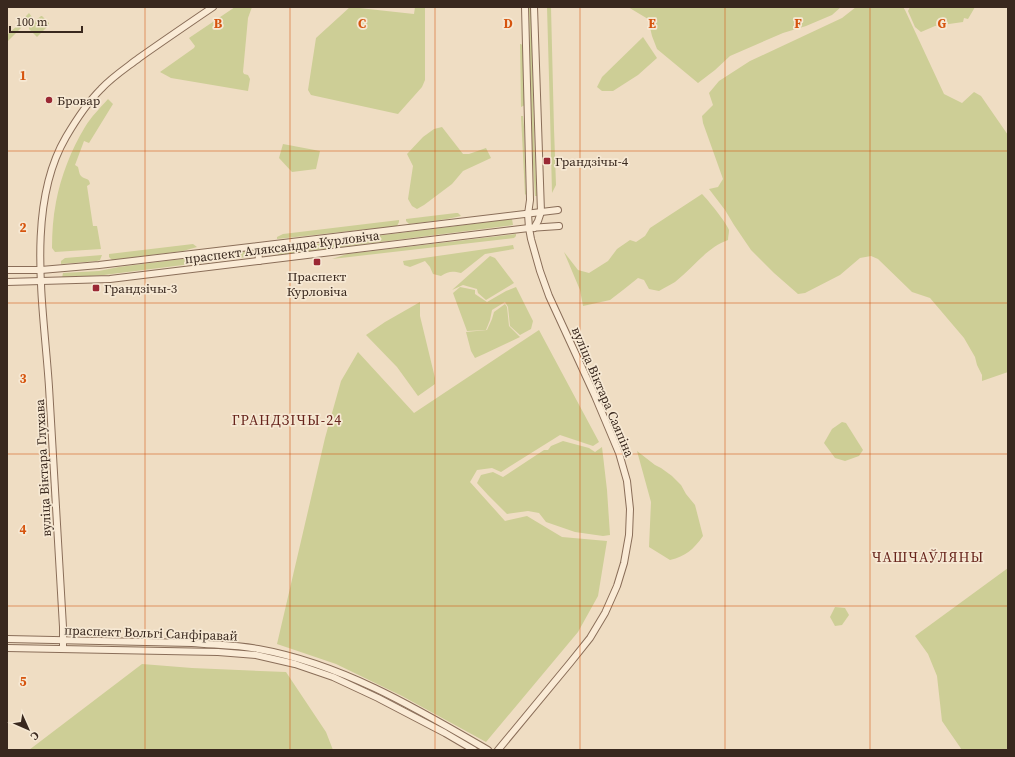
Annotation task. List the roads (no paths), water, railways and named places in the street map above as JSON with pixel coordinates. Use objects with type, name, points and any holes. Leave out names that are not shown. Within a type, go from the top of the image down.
[{"type":"street","name":"вуліца Віктара Глухава","points":[[63,648],[63,619],[54,466],[41,281],[41,232],[44,202],[57,154],[66,137],[92,98],[107,82],[213,7]]},
{"type":"street","name":"вуліца Віктара Саяпіна","points":[[498,750],[590,638],[605,614],[617,586],[624,564],[629,535],[630,509],[627,481],[619,453],[595,396],[549,296],[531,239],[531,228],[528,214],[530,200],[525,7]]},
{"type":"street","points":[[531,228],[538,221],[541,212],[534,7]]},
{"type":"street","name":"праспект Аляксандра Курловіча","points":[[7,270],[41,270],[99,265],[558,210]]},
{"type":"street","name":"праспект Аляксандра Курловіча","points":[[7,282],[110,279],[531,228],[559,226]]},
{"type":"street","points":[[258,247],[259,261]]},
{"type":"street","name":"праспект Вольгі Санфіравай","points":[[7,639],[192,643],[258,649],[332,670],[381,691],[488,750]]},
{"type":"street","name":"праспект Вольгі Санфіравай","points":[[7,648],[218,652],[256,655],[295,664],[333,677],[378,698],[474,750]]},
{"type":"street","points":[[295,664],[302,664],[303,662],[301,660]]},
{"type":"place","name":"Бровар","points":[[49,100]]},
{"type":"place","name":"Грандзічы-4","points":[[547,161]]},
{"type":"place","name":"Праспект Курловіча","points":[[317,262]]},
{"type":"place","name":"Грандзічы-3","points":[[96,288]]},
{"type":"district","name":"ГРАНДЗІЧЫ-24","points":[[287,420]]},
{"type":"district","name":"ЧАШЧАЎЛЯНЫ","points":[[928,557]]}]
